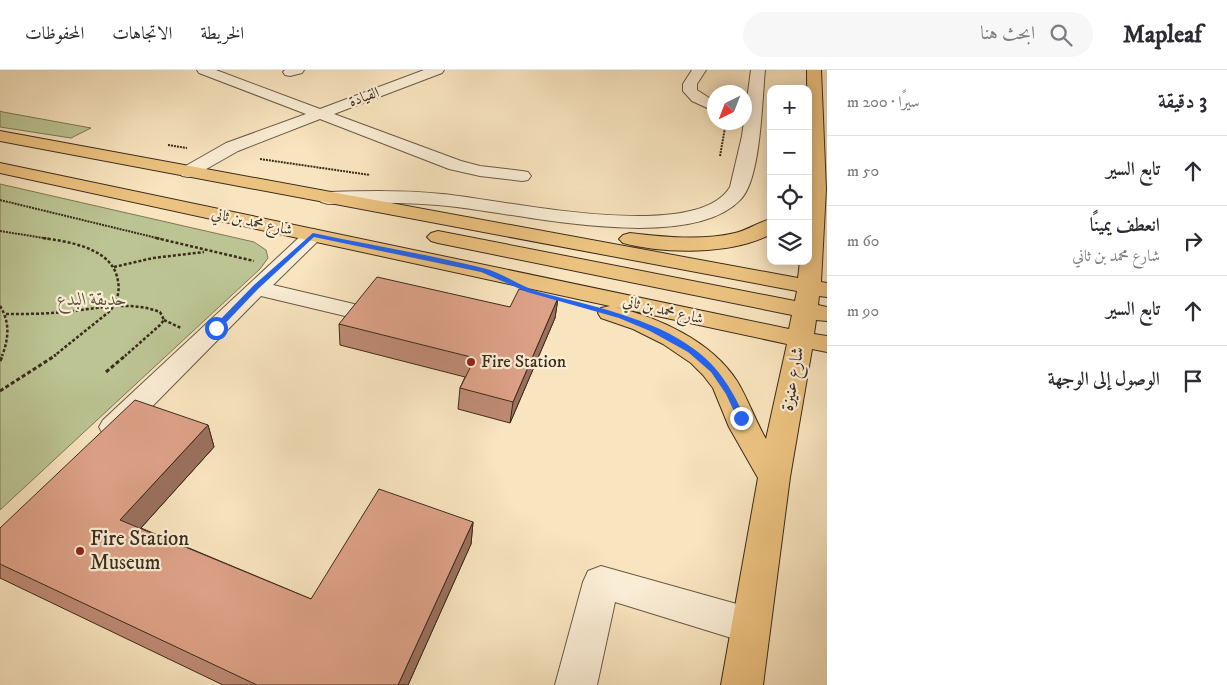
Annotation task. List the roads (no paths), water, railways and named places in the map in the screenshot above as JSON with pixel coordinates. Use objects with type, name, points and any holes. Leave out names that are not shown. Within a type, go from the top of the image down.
[{"type":"main road","name":"شارع عنيزة","points":[[742,685],[774,477],[819,313],[813,191],[814,70]]},
{"type":"main road","points":[[0,136],[511,232],[819,313]]},
{"type":"main road","points":[[0,168],[92,175],[165,184],[819,313]]},
{"type":"main road","name":"شارع محمد بن ثاني","points":[[0,168],[483,270],[750,330],[819,313]]},
{"type":"main road","points":[[511,232],[540,229],[657,242],[705,242],[741,237],[756,233],[767,227]]},
{"type":"main road","points":[[483,270],[529,291],[621,317],[665,335],[691,350],[723,381],[733,399],[743,426],[774,477]]},
{"type":"lane","points":[[204,70],[455,164],[480,171],[522,176]]},
{"type":"lane","name":"القيادة","points":[[188,172],[220,153],[437,70]]},
{"type":"lane","points":[[699,70],[690,84],[690,91],[707,103]]},
{"type":"lane","points":[[752,102],[758,70]]},
{"type":"lane","points":[[328,198],[392,197],[432,199],[617,222],[652,222],[683,218],[708,211],[734,196],[740,183],[747,130]]},
{"type":"lane","points":[[98,444],[256,288],[313,235]]},
{"type":"lane","points":[[256,288],[345,309]]},
{"type":"lane","points":[[576,685],[601,582],[751,626]]},
{"type":"place","name":"Fire Station","points":[[471,362]]},
{"type":"place","name":"Fire Station Museum","points":[[80,551]]},
{"type":"park label","name":"حديقة البدع","points":[[92,300]]}]
